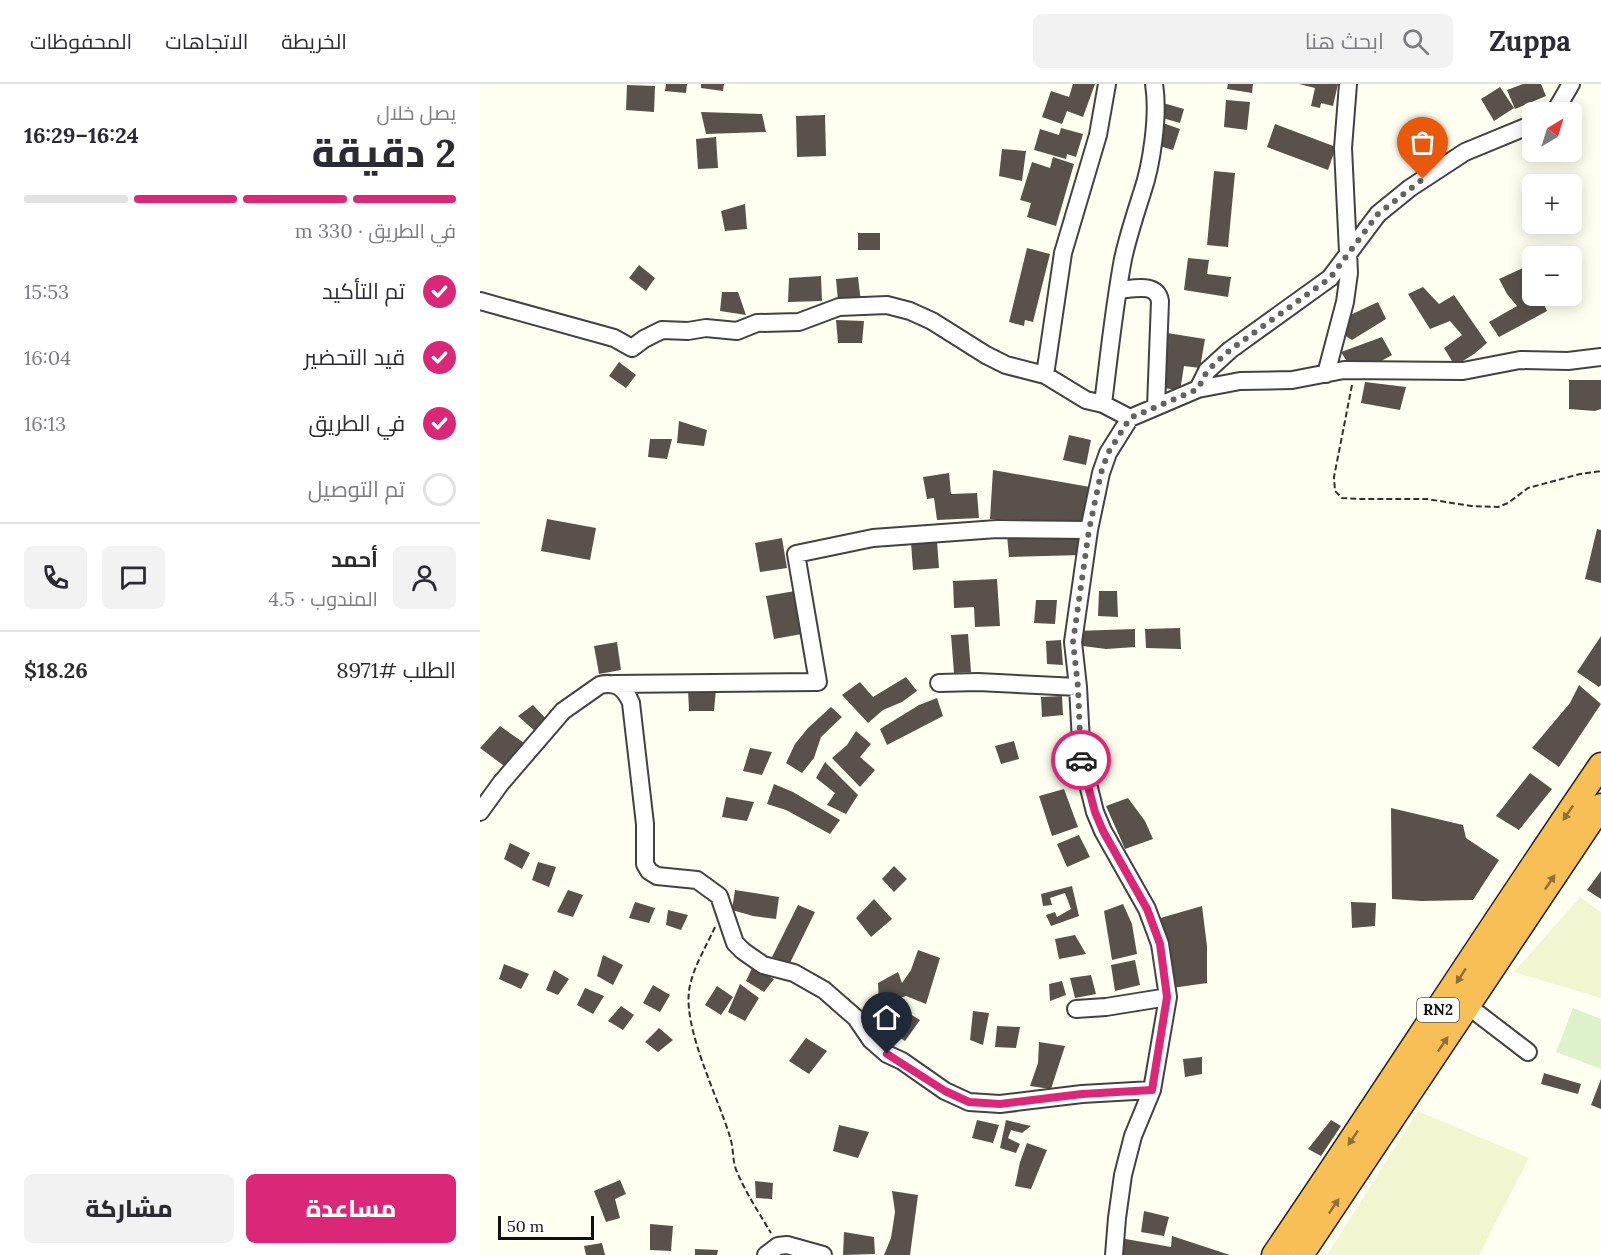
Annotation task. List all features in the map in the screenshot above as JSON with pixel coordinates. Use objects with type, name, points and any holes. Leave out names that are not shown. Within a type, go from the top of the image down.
[{"type":"highway","name":"RN2","points":[[1274,1255],[1601,765]]},
{"type":"highway","name":"RN2","points":[[1301,1255],[1601,806]]},
{"type":"street","points":[[1044,375],[1063,253],[1098,135],[1107,84]]},
{"type":"street","points":[[1103,404],[1118,290],[1130,229],[1143,193],[1149,160],[1155,112],[1154,84]]},
{"type":"street","points":[[1326,374],[1345,302],[1349,252],[1345,219],[1343,148],[1348,84]]},
{"type":"street","points":[[1560,102],[1571,84]]},
{"type":"street","points":[[1198,389],[1207,371],[1230,350],[1330,278],[1378,214],[1410,188],[1464,152],[1522,128]]},
{"type":"street","points":[[1118,290],[1148,288],[1159,294],[1161,301],[1156,407]]},
{"type":"street","points":[[480,301],[614,338],[632,348],[662,330],[688,331],[706,328],[736,331],[757,323],[799,322],[839,307],[887,305],[910,311],[932,321],[986,355],[1006,364],[1044,375],[1086,400],[1103,404],[1130,418]]},
{"type":"street","points":[[1114,1255],[1123,1175],[1133,1136],[1152,1090],[1167,997],[1160,944],[1147,909],[1112,848],[1095,812],[1082,760],[1073,642],[1089,530],[1101,473],[1108,453],[1130,418],[1198,389],[1240,381],[1292,380],[1344,370],[1463,371],[1520,360],[1568,361],[1601,357]]},
{"type":"street","points":[[480,812],[501,783],[563,711],[600,685],[818,682],[796,554],[873,538],[997,529],[1089,530]]},
{"type":"street","points":[[939,683],[978,682],[1078,687]]},
{"type":"street","points":[[614,684],[627,693],[631,703],[645,824],[645,864],[649,871],[657,876],[689,878],[707,886],[719,896],[735,943],[743,951],[763,965],[794,973],[824,990],[856,1018],[871,1040],[887,1054],[945,1091],[969,1102],[1000,1104],[1082,1094],[1152,1090]]},
{"type":"street","points":[[1076,1009],[1167,997]]},
{"type":"street","points":[[1468,1006],[1528,1052]]},
{"type":"street","points":[[772,1250],[787,1245],[823,1255]]},
{"type":"path","points":[[1355,370],[1334,477],[1335,491],[1342,498],[1427,499],[1471,506],[1498,507],[1508,503],[1528,488],[1601,471]]},
{"type":"path","points":[[724,907],[689,990],[690,1016],[731,1139],[733,1161],[772,1250]]},
{"type":"green space","points":[[1580,897],[1601,912],[1601,998],[1514,972]]},
{"type":"green space","points":[[1573,1008],[1601,1019],[1601,1069],[1556,1052]]},
{"type":"green space","points":[[1418,1111],[1529,1158],[1479,1255],[1327,1255]]},
{"type":"building","points":[[666,84],[687,84],[686,93],[665,91]]},
{"type":"building","points":[[701,84],[724,84],[723,91],[701,88]]},
{"type":"building","points":[[1073,84],[1095,84],[1083,117],[1067,111],[1062,124],[1042,117],[1051,91],[1069,97]]},
{"type":"building","points":[[1228,84],[1253,84],[1252,93],[1227,89]]},
{"type":"building","points":[[1299,84],[1338,84],[1333,106],[1321,103],[1320,108],[1311,106],[1315,88]]},
{"type":"building","points":[[1523,84],[1541,84],[1546,96],[1532,102],[1522,102],[1522,106],[1515,109],[1507,90]]},
{"type":"building","points":[[627,85],[655,86],[654,112],[626,110]]},
{"type":"building","points":[[1500,87],[1514,108],[1494,121],[1481,99]]},
{"type":"building","points":[[1226,100],[1250,102],[1247,130],[1224,127]]},
{"type":"building","points":[[1163,103],[1184,109],[1180,123],[1159,117]]},
{"type":"building","points":[[701,112],[762,114],[766,132],[706,134]]},
{"type":"building","points":[[825,115],[826,156],[797,157],[796,116]]},
{"type":"building","points":[[1160,122],[1180,129],[1173,150],[1153,144]]},
{"type":"building","points":[[1275,124],[1336,147],[1328,170],[1267,147]]},
{"type":"building","points":[[1061,128],[1083,134],[1076,157],[1067,154],[1066,159],[1034,150],[1040,129],[1059,135]]},
{"type":"building","points":[[716,137],[718,168],[698,169],[696,139]]},
{"type":"building","points":[[1002,149],[1026,151],[1022,181],[999,176]]},
{"type":"building","points":[[1053,157],[1074,164],[1056,226],[1027,217],[1031,203],[1020,200],[1032,162],[1050,168]]},
{"type":"building","points":[[1214,171],[1235,173],[1228,247],[1207,245]]},
{"type":"building","points":[[745,204],[747,229],[725,231],[721,211]]},
{"type":"building","points":[[858,233],[880,233],[880,250],[858,250]]},
{"type":"building","points":[[1027,248],[1050,254],[1033,322],[1025,320],[1024,326],[1009,322]]},
{"type":"building","points":[[1188,258],[1209,260],[1207,274],[1231,277],[1228,297],[1184,290]]},
{"type":"building","points":[[639,265],[655,278],[646,291],[629,278]]},
{"type":"building","points":[[1522,268],[1522,306],[1545,306],[1547,311],[1499,337],[1489,322],[1517,306],[1499,279]]},
{"type":"building","points":[[821,276],[822,301],[788,302],[789,278]]},
{"type":"building","points":[[858,277],[861,303],[838,301],[836,279]]},
{"type":"building","points":[[1423,287],[1439,304],[1454,295],[1487,343],[1455,366],[1444,348],[1462,335],[1450,321],[1430,329],[1408,294]]},
{"type":"building","points":[[722,292],[738,292],[746,315],[720,311]]},
{"type":"building","points":[[1378,302],[1386,319],[1352,340],[1344,335],[1346,317]]},
{"type":"building","points":[[836,320],[864,321],[862,343],[838,343]]},
{"type":"building","points":[[1167,333],[1205,339],[1200,368],[1184,366],[1180,391],[1159,387]]},
{"type":"building","points":[[1382,337],[1392,355],[1376,364],[1351,368],[1341,352]]},
{"type":"building","points":[[619,362],[636,375],[626,388],[609,376]]},
{"type":"building","points":[[1569,380],[1601,380],[1601,409],[1595,411],[1569,409]]},
{"type":"building","points":[[1365,382],[1406,387],[1400,410],[1361,403]]},
{"type":"building","points":[[679,421],[707,430],[704,446],[677,443]]},
{"type":"building","points":[[1069,435],[1091,440],[1086,465],[1063,460]]},
{"type":"building","points":[[650,439],[672,439],[667,459],[648,457]]},
{"type":"building","points":[[993,470],[1090,487],[1083,522],[990,519]]},
{"type":"building","points":[[949,473],[951,494],[977,493],[979,518],[937,520],[934,498],[927,499],[923,477]]},
{"type":"building","points":[[547,519],[596,528],[590,560],[541,551]]},
{"type":"building","points":[[1597,529],[1601,530],[1601,583],[1585,579]]},
{"type":"building","points":[[1082,533],[1083,555],[1009,557],[1007,535]]},
{"type":"building","points":[[782,538],[787,568],[760,572],[755,543]]},
{"type":"building","points":[[937,541],[939,568],[913,570],[911,543]]},
{"type":"building","points":[[997,579],[1000,626],[975,627],[974,607],[954,608],[953,581]]},
{"type":"building","points":[[795,591],[802,634],[774,639],[766,596]]},
{"type":"building","points":[[1099,591],[1117,591],[1118,617],[1098,616]]},
{"type":"building","points":[[1036,600],[1057,600],[1055,624],[1034,623]]},
{"type":"building","points":[[1180,628],[1181,649],[1146,648],[1145,629]]},
{"type":"building","points":[[1135,629],[1135,647],[1106,649],[1075,645],[1075,631]]},
{"type":"building","points":[[968,634],[971,672],[954,673],[951,635]]},
{"type":"building","points":[[1601,636],[1601,685],[1599,687],[1577,672]]},
{"type":"building","points":[[1061,640],[1063,665],[1047,664],[1046,641]]},
{"type":"building","points":[[617,642],[621,670],[599,674],[594,646]]},
{"type":"building","points":[[906,677],[917,691],[902,702],[883,710],[868,723],[842,695],[860,682],[873,697]]},
{"type":"building","points":[[1579,685],[1601,704],[1559,767],[1532,748],[1570,703]]},
{"type":"building","points":[[688,689],[716,689],[714,711],[689,711]]},
{"type":"building","points":[[1062,696],[1063,715],[1042,717],[1041,697]]},
{"type":"building","points":[[937,698],[943,716],[887,745],[880,729],[919,705]]},
{"type":"building","points":[[533,705],[550,723],[537,733],[518,716]]},
{"type":"building","points":[[831,707],[842,717],[821,737],[814,758],[802,773],[786,763],[795,744],[808,728]]},
{"type":"building","points":[[500,726],[527,745],[507,768],[480,748]]},
{"type":"building","points":[[856,731],[871,744],[860,757],[875,770],[860,787],[832,758],[847,745]]},
{"type":"building","points":[[1014,741],[1019,759],[1001,764],[995,746]]},
{"type":"building","points":[[750,748],[772,752],[762,775],[743,771]]},
{"type":"building","points":[[825,762],[858,795],[846,814],[827,805],[835,793],[816,778]]},
{"type":"building","points":[[1530,773],[1552,789],[1519,830],[1496,816]]},
{"type":"building","points":[[774,784],[793,792],[840,820],[830,834],[786,810],[767,804]]},
{"type":"building","points":[[1064,789],[1078,827],[1052,836],[1039,796]]},
{"type":"building","points":[[726,797],[754,802],[747,821],[722,817]]},
{"type":"building","points":[[1128,798],[1145,821],[1153,839],[1125,849],[1106,806]]},
{"type":"building","points":[[1391,808],[1463,825],[1466,838],[1499,860],[1473,900],[1392,899]]},
{"type":"building","points":[[1079,835],[1090,857],[1067,867],[1057,844]]},
{"type":"building","points":[[510,843],[530,853],[522,869],[504,859]]},
{"type":"building","points":[[538,862],[556,867],[549,887],[532,880]]},
{"type":"building","points":[[894,866],[907,879],[894,892],[882,879]]},
{"type":"building","points":[[1601,871],[1601,899],[1587,890]]},
{"type":"building","points":[[1072,886],[1079,916],[1051,926],[1046,915],[1055,912],[1057,917],[1071,909],[1065,893],[1050,898],[1052,905],[1043,906],[1041,894]]},
{"type":"building","points":[[568,890],[583,895],[573,917],[557,912]]},
{"type":"building","points":[[735,890],[779,897],[776,919],[732,910]]},
{"type":"building","points":[[874,899],[892,919],[871,937],[856,918]]},
{"type":"building","points":[[635,902],[655,908],[649,923],[629,918]]},
{"type":"building","points":[[1351,902],[1376,903],[1375,926],[1352,928]]},
{"type":"building","points":[[1123,904],[1132,924],[1137,954],[1112,960],[1104,911]]},
{"type":"building","points":[[798,905],[815,912],[790,963],[772,957]]},
{"type":"building","points":[[1202,906],[1207,946],[1207,983],[1172,988],[1166,935],[1157,919]]},
{"type":"building","points":[[668,910],[688,915],[681,930],[666,925]]},
{"type":"building","points":[[1075,935],[1086,954],[1059,959],[1055,939]]},
{"type":"building","points":[[918,950],[940,958],[926,1004],[906,996],[879,1005],[878,983],[898,972],[902,983],[911,970]]},
{"type":"building","points":[[603,955],[623,965],[613,985],[597,976]]},
{"type":"building","points":[[1135,960],[1140,985],[1115,991],[1111,965]]},
{"type":"building","points":[[504,964],[529,974],[521,989],[499,979]]},
{"type":"building","points":[[752,968],[774,979],[764,992],[746,981]]},
{"type":"building","points":[[554,970],[569,979],[558,995],[546,990]]},
{"type":"building","points":[[1091,975],[1096,994],[1075,998],[1070,978]]},
{"type":"building","points":[[1062,981],[1066,995],[1050,1001],[1049,984]]},
{"type":"building","points":[[740,984],[759,998],[745,1021],[728,1012]]},
{"type":"building","points":[[653,985],[670,995],[660,1012],[643,1003]]},
{"type":"building","points":[[717,986],[733,997],[721,1015],[705,1005]]},
{"type":"building","points":[[585,988],[604,996],[593,1014],[577,1005]]},
{"type":"building","points":[[895,1005],[920,1020],[905,1041],[884,1027]]},
{"type":"building","points":[[621,1006],[634,1015],[623,1030],[608,1021]]},
{"type":"building","points":[[973,1011],[989,1013],[983,1045],[970,1040]]},
{"type":"building","points":[[997,1026],[1020,1027],[1016,1048],[995,1047]]},
{"type":"building","points":[[659,1028],[673,1040],[658,1052],[645,1042]]},
{"type":"building","points":[[806,1038],[827,1051],[809,1074],[789,1061]]},
{"type":"building","points":[[1039,1042],[1065,1046],[1051,1089],[1030,1086],[1038,1063]]},
{"type":"building","points":[[1202,1057],[1202,1074],[1185,1077],[1183,1059]]},
{"type":"building","points":[[1544,1073],[1581,1084],[1578,1094],[1541,1084]]},
{"type":"building","points":[[1601,1079],[1601,1109],[1591,1105]]},
{"type":"building","points":[[977,1120],[999,1125],[993,1143],[972,1138]]},
{"type":"building","points":[[1006,1120],[1031,1126],[1022,1133],[1011,1130],[1008,1138],[1020,1144],[1016,1153],[1000,1148]]},
{"type":"building","points":[[1331,1120],[1341,1126],[1321,1156],[1308,1149]]},
{"type":"building","points":[[839,1125],[869,1132],[858,1158],[833,1151]]},
{"type":"building","points":[[1027,1143],[1047,1150],[1031,1189],[1015,1186]]},
{"type":"building","points":[[620,1180],[626,1194],[615,1199],[620,1218],[606,1222],[594,1191]]},
{"type":"building","points":[[755,1181],[773,1183],[772,1199],[756,1198]]},
{"type":"building","points":[[892,1191],[918,1195],[910,1255],[884,1255],[891,1238],[895,1212]]},
{"type":"building","points":[[1144,1211],[1169,1217],[1164,1236],[1141,1232]]},
{"type":"building","points":[[650,1224],[673,1226],[671,1251],[650,1250]]},
{"type":"building","points":[[844,1232],[874,1237],[875,1254],[843,1255]]},
{"type":"building","points":[[1172,1236],[1230,1255],[1119,1255],[1120,1238],[1171,1247]]},
{"type":"building","points":[[602,1243],[605,1255],[586,1255],[584,1246]]},
{"type":"building","points":[[695,1249],[718,1250],[717,1255],[695,1255]]},
{"type":"way so far","points":[[1081,760],[1078,687],[1073,642],[1097,486],[1108,453],[1117,437],[1130,418],[1198,389],[1207,371],[1230,350],[1330,278],[1378,214],[1423,179]]},
{"type":"route","points":[[887,1054],[902,1061],[945,1091],[969,1102],[1000,1104],[1082,1094],[1152,1090],[1167,997],[1160,944],[1147,909],[1103,831],[1095,812],[1081,760]]}]
